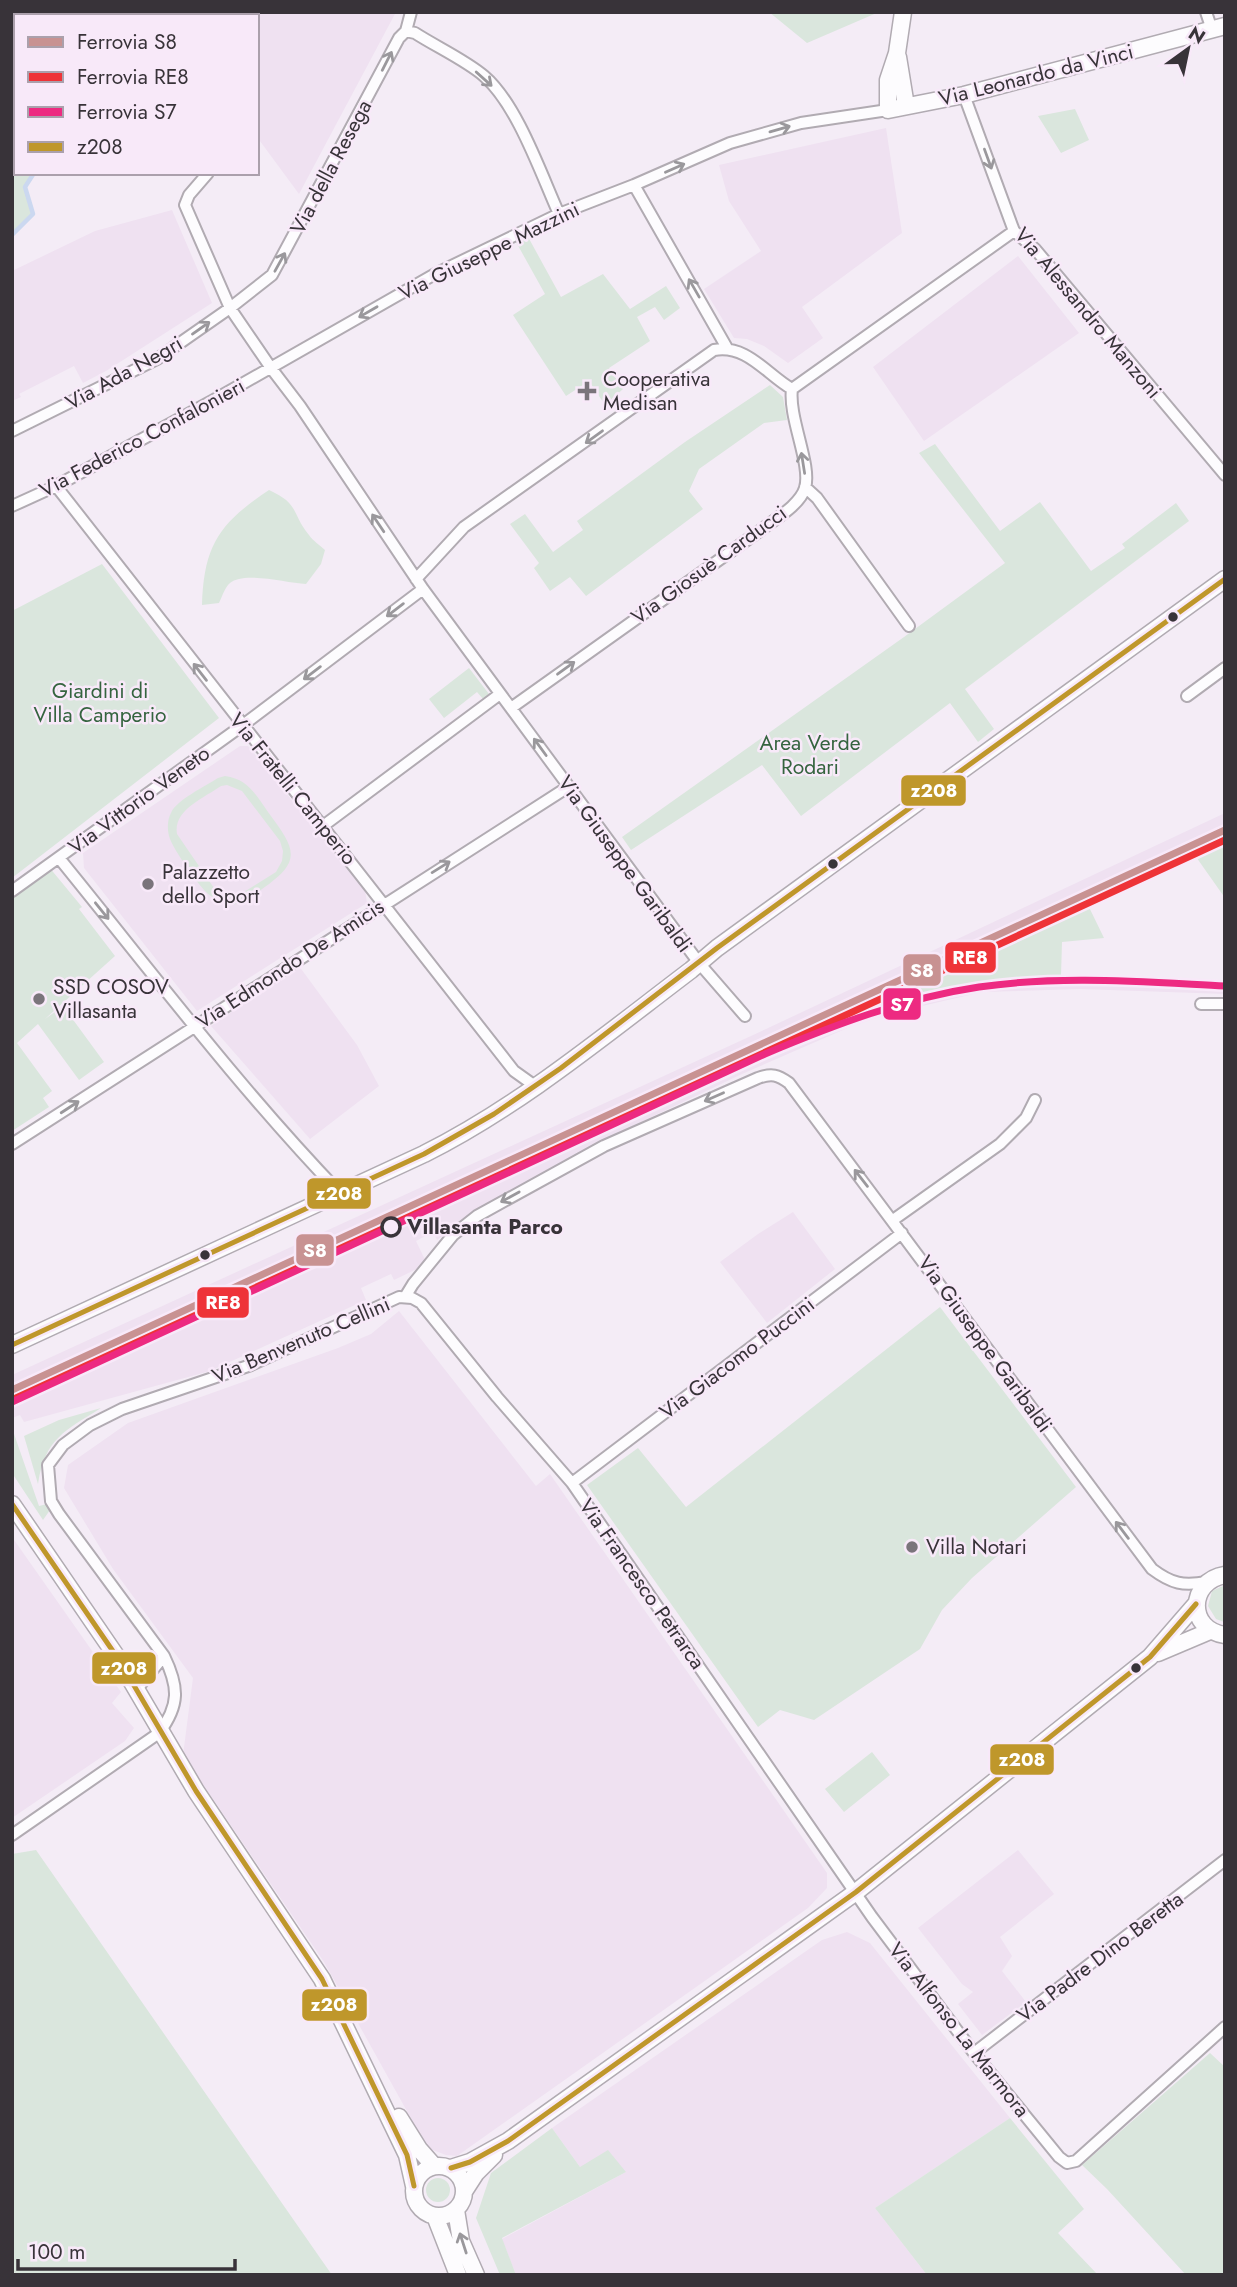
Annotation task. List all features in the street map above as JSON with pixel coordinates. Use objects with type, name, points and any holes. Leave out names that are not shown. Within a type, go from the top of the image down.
[{"type":"street","name":"Via della Resega","points":[[230,308],[272,275],[398,38],[406,32],[411,12]]},
{"type":"street","points":[[888,110],[888,80],[897,53],[904,12]]},
{"type":"street","points":[[1206,12],[1218,28]]},
{"type":"street","name":"Via Leonardo da Vinci","points":[[888,110],[964,95],[1218,28]]},
{"type":"street","points":[[406,32],[415,33],[484,76],[500,95],[516,120],[559,214]]},
{"type":"street","points":[[897,53],[906,106]]},
{"type":"street","name":"Via Alessandro Manzoni","points":[[964,95],[1014,231],[1035,248],[1225,475]]},
{"type":"street","name":"Via Giuseppe Mazzini","points":[[271,368],[435,274],[559,214],[730,143],[801,123],[888,110]]},
{"type":"street","points":[[206,175],[189,195],[185,205],[230,308],[420,584]]},
{"type":"street","points":[[634,185],[727,348],[750,357],[792,389],[1014,231]]},
{"type":"street","name":"Via Ada Negri","points":[[12,430],[157,359],[230,308]]},
{"type":"street","name":"Via Vittorio Veneto","points":[[12,891],[243,725],[367,631],[420,584],[464,527],[714,350],[727,348]]},
{"type":"street","name":"Via Federico Confalonieri","points":[[12,506],[56,486],[271,368]]},
{"type":"street","name":"Via Giosuè Carducci","points":[[511,708],[761,530],[797,500],[805,487],[792,408],[792,389]]},
{"type":"street","name":"Via Fratelli Camperio","points":[[56,486],[518,1076],[535,1086]]},
{"type":"street","points":[[805,487],[817,498],[909,626]]},
{"type":"street","points":[[12,1345],[451,1140],[496,1113],[1225,579]]},
{"type":"street","name":"Via Giuseppe Garibaldi","points":[[420,584],[699,963],[746,1016]]},
{"type":"street","points":[[1186,696],[1225,668]]},
{"type":"street","points":[[323,826],[500,694]]},
{"type":"street","name":"Via Edmondo De Amicis","points":[[12,1143],[568,787]]},
{"type":"street","points":[[59,858],[195,1025],[313,1165],[340,1193]]},
{"type":"street","points":[[1201,1004],[1225,1004]]},
{"type":"street","name":"Via Giuseppe Garibaldi","points":[[778,1075],[789,1083],[893,1220],[1152,1569],[1167,1580],[1181,1584],[1207,1582]]},
{"type":"street","name":"Via Benvenuto Cellini","points":[[159,1733],[174,1710],[176,1696],[173,1676],[164,1656],[59,1514],[49,1492],[48,1465],[62,1445],[90,1424],[122,1409],[251,1365],[405,1297],[453,1235],[477,1216],[604,1146],[758,1078],[778,1075]]},
{"type":"street","points":[[893,1220],[1000,1144],[1026,1118],[1035,1100]]},
{"type":"street","name":"Via Giacomo Puccini","points":[[572,1483],[902,1233]]},
{"type":"street","name":"Via Francesco Petrarca","points":[[405,1297],[421,1303],[497,1397],[572,1483],[856,1892]]},
{"type":"street","points":[[12,1503],[118,1660],[159,1733],[196,1791],[322,1979],[407,2155],[418,2206],[435,2216],[456,2210],[476,2173],[508,2141]]},
{"type":"street","points":[[414,2186],[422,2171],[434,2166],[451,2168],[470,2162],[508,2141],[816,1924],[1150,1657],[1196,1604],[1207,1582],[1225,1575]]},
{"type":"street","points":[[1196,1604],[1200,1619],[1217,1633]]},
{"type":"street","points":[[1150,1657],[1217,1633]]},
{"type":"street","points":[[135,1690],[164,1656]]},
{"type":"street","points":[[12,1835],[159,1733]]},
{"type":"street","name":"Via Padre Dino Beretta","points":[[974,2053],[1225,1860]]},
{"type":"street","name":"Via Alfonso La Marmora","points":[[856,1892],[974,2053],[1059,2157],[1067,2163],[1076,2161],[1225,2026]]},
{"type":"street","points":[[358,2051],[419,2149],[434,2166]]},
{"type":"street","points":[[451,2168],[459,2175],[465,2190]]},
{"type":"street","points":[[456,2210],[461,2242],[476,2275]]},
{"type":"street","points":[[435,2216],[458,2275]]},
{"type":"shaded area","points":[[396,12],[299,194],[259,140],[259,14],[232,14]]},
{"type":"shaded area","points":[[886,128],[902,233],[802,307],[823,338],[788,363],[764,346],[747,339],[734,338],[704,289],[761,251],[729,201],[719,165]]},
{"type":"shaded area","points":[[172,210],[212,303],[83,383],[74,366],[19,394],[21,397],[12,401],[12,271],[95,231]]},
{"type":"shaded area","points":[[1018,256],[1079,333],[924,441],[873,367]]},
{"type":"shaded area","points":[[240,746],[248,746],[365,890],[367,903],[197,1011],[84,868],[83,853]]},
{"type":"shaded area","points":[[1225,813],[1225,839],[874,998],[930,992],[980,982],[1061,976],[1225,981],[1225,994],[1080,989],[982,992],[892,1013],[852,1026],[742,1074],[601,1141],[489,1202],[437,1240],[433,1232],[416,1241],[427,1264],[394,1280],[391,1274],[361,1288],[366,1300],[210,1371],[24,1422],[20,1415],[12,1418],[12,1375],[766,1029]]},
{"type":"shaded area","points":[[299,966],[357,1045],[379,1086],[310,1139],[211,1026]]},
{"type":"shaded area","points":[[793,1212],[835,1269],[767,1323],[720,1262]]},
{"type":"shaded area","points":[[399,1311],[536,1486],[550,1474],[827,1873],[827,1888],[808,1908],[457,2156],[430,2149],[423,2140],[324,1962],[183,1755],[193,1678],[113,1569],[64,1488],[68,1465],[128,1423],[338,1348],[371,1334]]},
{"type":"shaded area","points":[[12,1537],[121,1692],[112,1703],[134,1728],[125,1741],[12,1818]]},
{"type":"shaded area","points":[[1018,1850],[1054,1894],[1000,1937],[1012,1956],[1002,1971],[1026,2002],[982,2035],[958,2004],[973,1992],[962,1984],[918,1928]]},
{"type":"shaded area","points":[[847,1932],[870,1943],[1010,2118],[875,2208],[927,2275],[516,2275],[502,2239],[626,2172],[580,2167],[552,2128],[822,1940]]},
{"type":"green space","points":[[12,12],[101,12],[14,14],[14,175],[33,175],[26,187],[33,214],[12,235]]},
{"type":"green space","points":[[769,12],[879,12],[807,43]]},
{"type":"green space","points":[[1075,109],[1089,140],[1061,153],[1038,116]]},
{"type":"green space","points":[[527,235],[561,297],[603,274],[630,309],[666,286],[680,308],[664,320],[655,307],[637,317],[650,341],[609,368],[623,389],[605,405],[589,381],[566,396],[513,315],[545,294],[516,242]]},
{"type":"green space","points":[[770,385],[783,397],[787,420],[764,423],[699,469],[689,491],[703,509],[586,596],[570,577],[550,591],[534,568],[539,563],[510,524],[525,514],[553,552],[583,530],[577,521],[685,442]]},
{"type":"green space","name":"Area Verde Rodari","points":[[935,444],[1000,531],[1040,502],[1091,571],[1125,548],[1122,544],[1176,503],[1189,521],[965,689],[994,729],[978,742],[950,703],[801,816],[762,765],[631,850],[622,837],[1005,563],[919,453]]},
{"type":"green space","points":[[269,490],[291,505],[303,527],[325,550],[321,564],[306,584],[245,578],[230,583],[219,603],[202,605],[206,566],[218,537],[238,513]]},
{"type":"green space","name":"Giardini di Villa Camperio","points":[[102,564],[219,718],[12,878],[12,611]]},
{"type":"green space","points":[[469,668],[489,694],[483,699],[477,692],[444,718],[429,699]]},
{"type":"green space","points":[[225,776],[246,784],[278,826],[290,847],[291,856],[282,872],[272,882],[238,904],[224,902],[206,892],[181,858],[168,833],[169,819],[174,808]],"holes":[[[227,785],[242,791],[280,841],[283,851],[282,861],[276,872],[236,897],[214,888],[177,834],[177,826],[185,811],[221,786]]]},
{"type":"green space","points":[[1225,839],[1225,898],[1194,854]]},
{"type":"green space","name":"SSD COSOV Villasanta","points":[[49,867],[82,907],[79,909],[115,956],[45,1019],[63,1006],[104,1062],[79,1080],[38,1024],[17,1043],[52,1091],[43,1098],[49,1107],[12,1131],[12,896]]},
{"type":"green space","points":[[1087,903],[1104,938],[1062,942],[1061,976],[980,982],[878,1005],[874,998]]},
{"type":"green space","points":[[940,1307],[1076,1487],[972,1578],[942,1610],[920,1649],[814,1720],[780,1710],[758,1727],[587,1485],[638,1448],[686,1507]]},
{"type":"green space","points":[[101,1408],[59,1437],[46,1456],[38,1484],[24,1436],[59,1420]]},
{"type":"green space","points":[[12,1428],[39,1506],[47,1504],[50,1510],[43,1520],[12,1473]]},
{"type":"green space","points":[[1225,1585],[1224,1622],[1216,1619],[1208,1606],[1212,1591]]},
{"type":"green space","points":[[872,1752],[890,1775],[844,1812],[825,1789]]},
{"type":"green space","points":[[36,1850],[332,2275],[12,2275],[12,1854]]},
{"type":"green space","points":[[1210,2053],[1225,2067],[1225,2275],[1186,2275],[1082,2165]]},
{"type":"green space","points":[[1010,2118],[1084,2209],[1058,2233],[1098,2275],[927,2275],[875,2208]]},
{"type":"green space","points":[[552,2128],[580,2167],[608,2150],[626,2172],[502,2238],[516,2275],[500,2275],[476,2218],[491,2173]]},
{"type":"green space","points":[[438,2178],[447,2181],[450,2190],[447,2199],[438,2202],[429,2199],[426,2190],[429,2181]]},
{"type":"waterway","points":[[12,235],[33,214],[25,187],[33,175]]},
{"type":"rail line","name":"S8","points":[[12,1390],[1225,830]]},
{"type":"rail line","name":"RE8","points":[[16,1398],[1225,840]]},
{"type":"rail line","name":"S7","points":[[12,1402],[765,1054],[870,1014],[924,998],[1009,983],[1102,981],[1225,986]]},
{"type":"transit line","name":"z208","points":[[12,1345],[424,1154],[494,1114],[561,1068],[717,948],[1225,579]]},
{"type":"transit line","name":"z208","points":[[12,1504],[119,1660],[196,1791],[322,1979],[407,2155],[414,2186]]},
{"type":"transit line","name":"z208","points":[[451,2168],[470,2162],[508,2141],[856,1892],[1150,1657],[1196,1604]]},
{"type":"place","name":"Cooperativa Medisan","points":[[587,391]]},
{"type":"place","name":"Palazzetto dello Sport","points":[[148,884]]},
{"type":"place","name":"SSD COSOV Villasanta","points":[[39,999]]},
{"type":"place","name":"Villasanta Parco","points":[[391,1227]]},
{"type":"place","name":"Villa Notari","points":[[912,1547]]}]
